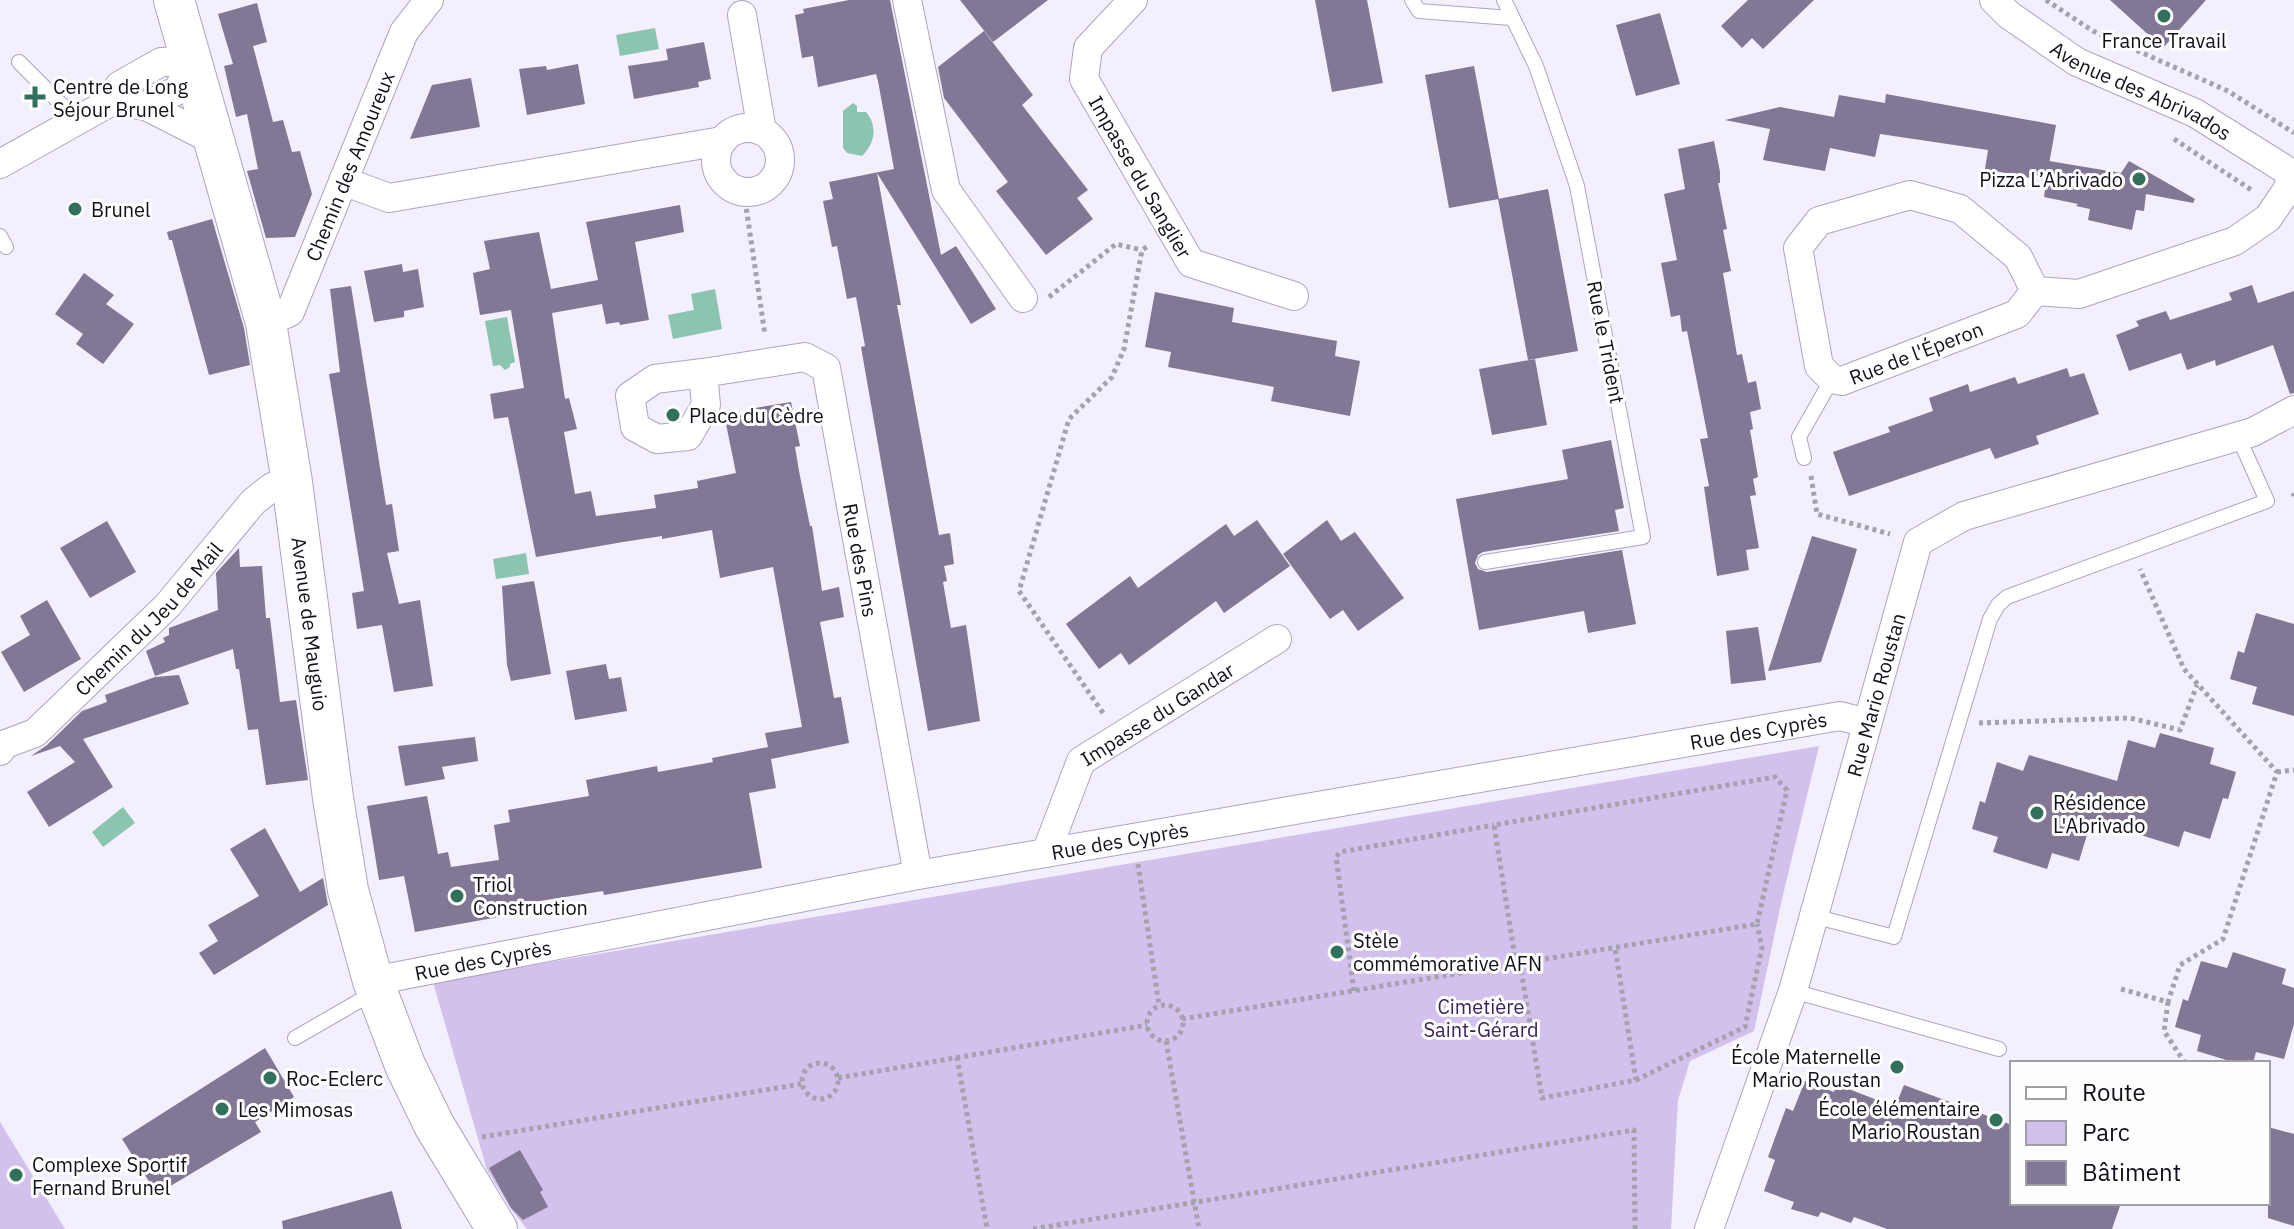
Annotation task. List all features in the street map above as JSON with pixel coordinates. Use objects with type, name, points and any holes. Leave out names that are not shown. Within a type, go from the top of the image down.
[{"type":"main road","name":"Avenue de Mauguio","points":[[174,0],[266,323],[292,482],[345,874],[375,986],[405,1065],[434,1125],[497,1229]]},
{"type":"street","name":"Chemin des Amoureux","points":[[266,323],[290,312],[404,32],[429,0]]},
{"type":"street","points":[[907,0],[946,190],[1023,298]]},
{"type":"street","name":"Impasse du Sanglier","points":[[1133,0],[1088,48],[1084,79],[1191,263],[1294,296]]},
{"type":"street","name":"Avenue des Abrivados","points":[[1994,0],[2009,15],[2077,62],[2195,113],[2293,174]]},
{"type":"street","points":[[742,15],[762,131]]},
{"type":"street","points":[[112,101],[119,86],[161,62],[192,61],[178,90],[146,106]]},
{"type":"street","points":[[0,164],[112,101],[146,106],[215,141]]},
{"type":"street","points":[[745,128],[762,131],[777,147],[779,169],[766,187],[744,193],[727,185],[716,169],[715,159],[728,134],[745,128]]},
{"type":"street","points":[[343,181],[389,198],[722,141]]},
{"type":"street","points":[[2035,291],[2079,294],[2235,241],[2268,218],[2287,190],[2293,174]]},
{"type":"street","name":"Rue de l'Éperon","points":[[1910,195],[1960,209],[2018,257],[2035,291],[2017,314],[1842,381],[1832,379],[1819,366],[1798,248],[1819,221],[1910,195]]},
{"type":"street","name":"Rue des Pins","points":[[703,373],[805,357],[826,368],[918,875]]},
{"type":"street","points":[[1918,542],[1964,516],[2253,432],[2294,410]]},
{"type":"street","name":"Chemin du Jeu de Mail","points":[[1,744],[35,733],[168,605],[253,502],[272,487],[292,482]]},
{"type":"street","name":"Rue Mario Roustan","points":[[1709,1229],[1793,991],[1918,542]]},
{"type":"street","name":"Impasse du Gandar","points":[[1046,853],[1081,761],[1277,639]]},
{"type":"street","name":"Rue des Cyprès","points":[[375,986],[918,875],[1840,716],[1867,723]]},
{"type":"lane","points":[[1412,0],[1419,11],[1511,18]]},
{"type":"lane","name":"Rue le Trident","points":[[1485,562],[1643,537],[1577,186],[1536,66],[1504,0]]},
{"type":"lane","points":[[19,62],[76,119]]},
{"type":"lane","points":[[1804,458],[1799,437],[1832,379]]},
{"type":"lane","points":[[1813,916],[1894,937],[1990,619],[1998,605],[2007,597],[2267,501],[2238,436]]},
{"type":"lane","points":[[295,1038],[375,986]]},
{"type":"lane","points":[[1793,991],[1999,1049]]},
{"type":"path","points":[[2046,0],[2093,31]]},
{"type":"path","points":[[744,193],[769,364]]},
{"type":"path","points":[[1120,737],[1019,591],[1069,419],[1112,377],[1124,349],[1142,250],[1171,229]]},
{"type":"path","points":[[1023,298],[1033,311],[1116,244],[1142,250]]},
{"type":"path","points":[[1804,458],[1810,467],[1817,514],[1918,542]]},
{"type":"path","points":[[2132,551],[2184,669],[2277,772]]},
{"type":"path","points":[[1958,724],[2130,718],[2180,730],[2197,684]]},
{"type":"path","points":[[2277,772],[2294,770]]},
{"type":"path","points":[[2184,1061],[2164,1031],[2168,1002],[2180,965],[2223,939],[2277,772]]},
{"type":"path","points":[[1354,991],[1336,857],[1340,852],[1494,825],[1775,777],[1787,790],[1757,924],[1762,947],[1745,1027],[1636,1080],[1542,1098],[1494,825]]},
{"type":"path","points":[[1137,862],[1159,1005]]},
{"type":"path","points":[[1182,1019],[1757,924]]},
{"type":"path","points":[[1615,948],[1636,1080]]},
{"type":"path","points":[[2121,989],[2168,1002]]},
{"type":"path","points":[[1159,1005],[1171,1005],[1182,1019],[1177,1036],[1166,1041],[1151,1036],[1147,1025],[1149,1014],[1159,1005]]},
{"type":"path","points":[[838,1078],[1147,1025]]},
{"type":"path","points":[[1166,1041],[1199,1229]]},
{"type":"path","points":[[957,1057],[987,1229]]},
{"type":"path","points":[[814,1064],[832,1067],[838,1078],[833,1094],[822,1099],[807,1094],[801,1084],[804,1071],[814,1064]]},
{"type":"path","points":[[478,1138],[801,1084]]},
{"type":"path","points":[[1033,1229],[1634,1130],[1635,1229]]},
{"type":"green space","name":"Cimetière Saint-Gérard","points":[[1819,746],[1754,1031],[1690,1061],[1678,1100],[1671,1229],[527,1229],[487,1170],[433,982]]},
{"type":"green space","name":"Complexe Sportif Fernand Brunel","points":[[0,1122],[65,1229],[0,1229]]},
{"type":"shaded area","points":[[655,28],[659,49],[620,56],[616,35]]},
{"type":"shaded area","points":[[853,103],[857,106],[857,112],[866,112],[872,123],[872,140],[862,156],[847,153],[843,148],[843,111]]},
{"type":"shaded area","points":[[715,289],[722,329],[673,339],[668,315],[694,310],[691,294]]},
{"type":"shaded area","points":[[507,317],[515,362],[505,370],[500,365],[493,366],[485,321]]},
{"type":"shaded area","points":[[526,553],[529,574],[496,579],[493,559]]},
{"type":"shaded area","points":[[123,807],[135,823],[103,847],[92,832]]},
{"type":"building","points":[[849,0],[890,0],[941,255],[956,246],[996,309],[971,324],[877,173],[901,305],[897,305],[939,535],[950,533],[954,564],[944,566],[947,581],[943,582],[951,628],[966,625],[980,721],[928,731],[861,347],[865,346],[856,297],[847,299],[837,246],[832,247],[823,201],[833,199],[829,182],[894,169],[878,81],[876,74],[818,87],[813,56],[802,58],[795,15],[804,13],[803,9]]},
{"type":"building","points":[[960,0],[1048,0],[993,42]]},
{"type":"building","points":[[1315,0],[1367,0],[1383,83],[1332,92]]},
{"type":"building","points":[[1748,0],[1814,0],[1763,49],[1752,38],[1742,48],[1721,26]]},
{"type":"building","name":"France Travail","points":[[2110,0],[2206,0],[2163,48]]},
{"type":"building","points":[[257,3],[267,42],[253,46],[273,122],[283,120],[292,152],[300,151],[312,194],[295,237],[266,238],[247,171],[258,169],[247,114],[236,117],[224,66],[233,64],[218,14]]},
{"type":"building","points":[[1660,13],[1680,84],[1636,96],[1616,25]]},
{"type":"building","points":[[984,31],[1033,95],[1022,105],[1088,190],[1077,198],[1093,219],[1046,255],[996,191],[1008,182],[944,98],[938,67]]},
{"type":"building","points":[[704,42],[711,79],[698,82],[699,87],[634,99],[628,66],[668,60],[666,49]]},
{"type":"building","points":[[578,64],[585,104],[527,115],[519,69],[546,66],[547,70]]},
{"type":"building","points":[[1474,66],[1499,199],[1449,208],[1425,75]]},
{"type":"building","points":[[471,78],[480,127],[410,139],[432,85]]},
{"type":"building","points":[[1886,94],[2056,125],[2046,181],[1985,169],[1988,150],[1880,134],[1875,157],[1830,148],[1825,171],[1763,160],[1770,129],[1725,120],[1780,107],[1834,117],[1839,95],[1885,103]]},
{"type":"building","points":[[1714,141],[1727,229],[1723,230],[1731,271],[1723,273],[1737,355],[1742,354],[1748,383],[1756,381],[1761,409],[1750,412],[1758,477],[1753,479],[1756,495],[1750,496],[1759,548],[1746,550],[1749,570],[1717,576],[1704,487],[1709,486],[1700,439],[1708,438],[1687,331],[1682,332],[1680,315],[1671,317],[1661,263],[1677,260],[1664,194],[1685,189],[1678,149]]},
{"type":"building","points":[[2049,161],[2121,173],[2129,161],[2195,199],[2193,203],[2146,194],[2144,211],[2136,210],[2132,230],[2088,220],[2090,209],[2044,197]]},
{"type":"building","points":[[1548,189],[1578,351],[1528,360],[1498,199]]},
{"type":"building","points":[[680,205],[684,232],[635,242],[649,320],[606,324],[602,304],[552,313],[565,399],[569,398],[577,429],[564,432],[575,494],[591,491],[596,516],[656,508],[654,495],[698,488],[697,481],[736,473],[725,419],[750,413],[749,409],[791,402],[800,446],[795,447],[822,591],[839,587],[844,617],[820,622],[834,698],[841,697],[849,743],[771,759],[776,788],[749,793],[762,868],[604,895],[603,891],[508,906],[510,915],[415,932],[404,876],[379,880],[367,806],[427,796],[438,854],[448,852],[451,867],[499,860],[494,825],[510,822],[508,810],[589,796],[586,780],[657,766],[658,772],[713,762],[712,758],[768,747],[765,733],[802,727],[773,567],[720,578],[712,530],[536,557],[508,417],[494,419],[490,394],[524,388],[511,310],[480,315],[473,273],[490,269],[484,241],[539,232],[551,289],[598,280],[586,222]]},
{"type":"building","points":[[212,219],[244,328],[250,365],[209,375],[172,240],[169,240],[167,232]]},
{"type":"building","points":[[402,264],[403,272],[418,269],[424,307],[404,311],[404,317],[374,322],[364,271]]},
{"type":"building","points":[[84,273],[114,295],[106,304],[134,324],[103,364],[76,344],[83,334],[55,314]]},
{"type":"building","points":[[2252,285],[2258,303],[2294,291],[2294,393],[2290,394],[2273,345],[2216,366],[2215,360],[2187,370],[2181,353],[2129,371],[2116,335],[2139,326],[2136,321],[2166,311],[2170,320],[2232,300],[2229,293]]},
{"type":"building","points":[[351,286],[386,505],[392,504],[399,551],[387,553],[399,604],[420,600],[433,686],[394,692],[382,625],[357,629],[352,593],[364,591],[329,374],[340,372],[330,289]]},
{"type":"building","points":[[1155,292],[1234,308],[1232,322],[1337,341],[1335,356],[1360,361],[1350,416],[1271,401],[1274,387],[1168,367],[1171,352],[1145,347]]},
{"type":"building","points":[[1535,359],[1547,425],[1492,435],[1479,369]]},
{"type":"building","points":[[2067,368],[2070,377],[2084,373],[2099,414],[2036,436],[2039,444],[1995,459],[1990,448],[1849,496],[1833,452],[1890,432],[1888,427],[1933,411],[1929,398],[1968,384],[1970,392],[2015,377],[2018,384]]},
{"type":"building","points":[[1611,440],[1624,508],[1615,510],[1619,531],[1483,552],[1475,563],[1478,569],[1487,572],[1622,550],[1636,624],[1588,633],[1584,611],[1479,630],[1456,499],[1568,479],[1562,450]]},
{"type":"building","points":[[1257,520],[1290,566],[1224,613],[1216,601],[1129,665],[1121,653],[1099,669],[1066,624],[1130,576],[1138,588],[1226,524],[1234,536]]},
{"type":"building","points":[[1327,520],[1341,541],[1355,532],[1404,598],[1358,631],[1343,610],[1330,619],[1283,554]]},
{"type":"building","points":[[107,521],[136,572],[90,598],[60,548]]},
{"type":"building","points":[[1812,536],[1857,549],[1843,595],[1821,662],[1768,671]]},
{"type":"building","points":[[239,548],[240,567],[262,566],[266,618],[270,618],[280,702],[296,700],[308,780],[266,785],[258,729],[248,730],[233,649],[155,676],[146,651],[165,642],[163,638],[169,635],[169,628],[218,610],[216,573]]},
{"type":"building","points":[[534,581],[551,674],[511,681],[507,665],[502,586]]},
{"type":"building","points":[[47,600],[81,659],[24,692],[1,652],[30,635],[20,616]]},
{"type":"building","points":[[2256,613],[2294,624],[2294,716],[2252,704],[2257,687],[2230,679],[2238,651],[2244,653]]},
{"type":"building","points":[[1758,627],[1766,680],[1731,684],[1726,631]]},
{"type":"building","points":[[606,664],[609,679],[621,677],[627,711],[575,720],[566,671]]},
{"type":"building","points":[[179,675],[189,704],[83,739],[113,787],[49,827],[27,792],[75,762],[60,746],[31,756],[82,711],[107,702],[105,695],[155,677]]},
{"type":"building","points":[[2160,733],[2214,748],[2210,764],[2236,772],[2228,799],[2223,798],[2210,839],[2184,831],[2179,847],[2096,821],[2091,822],[2079,861],[2052,853],[2047,869],[1993,852],[1998,837],[1972,829],[1980,801],[1985,803],[1997,762],[2023,771],[2029,755],[2117,781],[2128,740],[2155,748]]},
{"type":"building","points":[[475,737],[478,761],[442,767],[445,779],[405,786],[398,746]]},
{"type":"building","points":[[265,828],[300,892],[323,878],[328,905],[214,975],[199,953],[218,941],[208,925],[259,896],[230,849]]},
{"type":"building","points":[[2233,952],[2286,969],[2282,984],[2294,988],[2294,1024],[2284,1059],[2256,1052],[2254,1061],[2230,1061],[2197,1051],[2201,1035],[2175,1027],[2183,999],[2188,1001],[2201,961],[2227,968]]},
{"type":"building","name":"Les Mimosas","points":[[265,1048],[294,1097],[255,1122],[261,1132],[157,1194],[122,1139]]},
{"type":"building","points":[[1805,1081],[1834,1092],[1836,1084],[1895,1107],[1904,1085],[2010,1124],[2010,1205],[2120,1205],[2112,1229],[1887,1229],[1854,1217],[1851,1223],[1821,1212],[1818,1217],[1791,1209],[1794,1202],[1764,1191],[1775,1160],[1768,1157],[1786,1108],[1793,1111]]},
{"type":"building","points":[[2270,1128],[2294,1134],[2294,1226],[2268,1218]]},
{"type":"building","points":[[520,1150],[543,1190],[540,1192],[548,1207],[523,1220],[511,1208],[489,1168]]},
{"type":"building","points":[[392,1191],[402,1229],[283,1229],[282,1221]]},
{"type":"place","name":"France Travail","points":[[2164,16]]},
{"type":"place","name":"Centre de Long Séjour Brunel","points":[[35,97]]},
{"type":"place","name":"Pizza L’Abrivado","points":[[2139,179]]},
{"type":"place","name":"Brunel","points":[[75,209]]},
{"type":"place","name":"Place du Cèdre","points":[[673,415]]},
{"type":"place","name":"Résidence L'Abrivado","points":[[2037,813]]},
{"type":"place","name":"Triol Construction","points":[[457,896]]},
{"type":"place","name":"Stèle commémorative AFN","points":[[1337,952]]},
{"type":"place","name":"École Maternelle Mario Roustan","points":[[1897,1067]]},
{"type":"place","name":"Roc-Eclerc","points":[[270,1078]]},
{"type":"place","name":"Les Mimosas","points":[[222,1109]]},
{"type":"place","name":"École élémentaire Mario Roustan","points":[[1996,1120]]},
{"type":"place","name":"Complexe Sportif Fernand Brunel","points":[[16,1175]]}]
